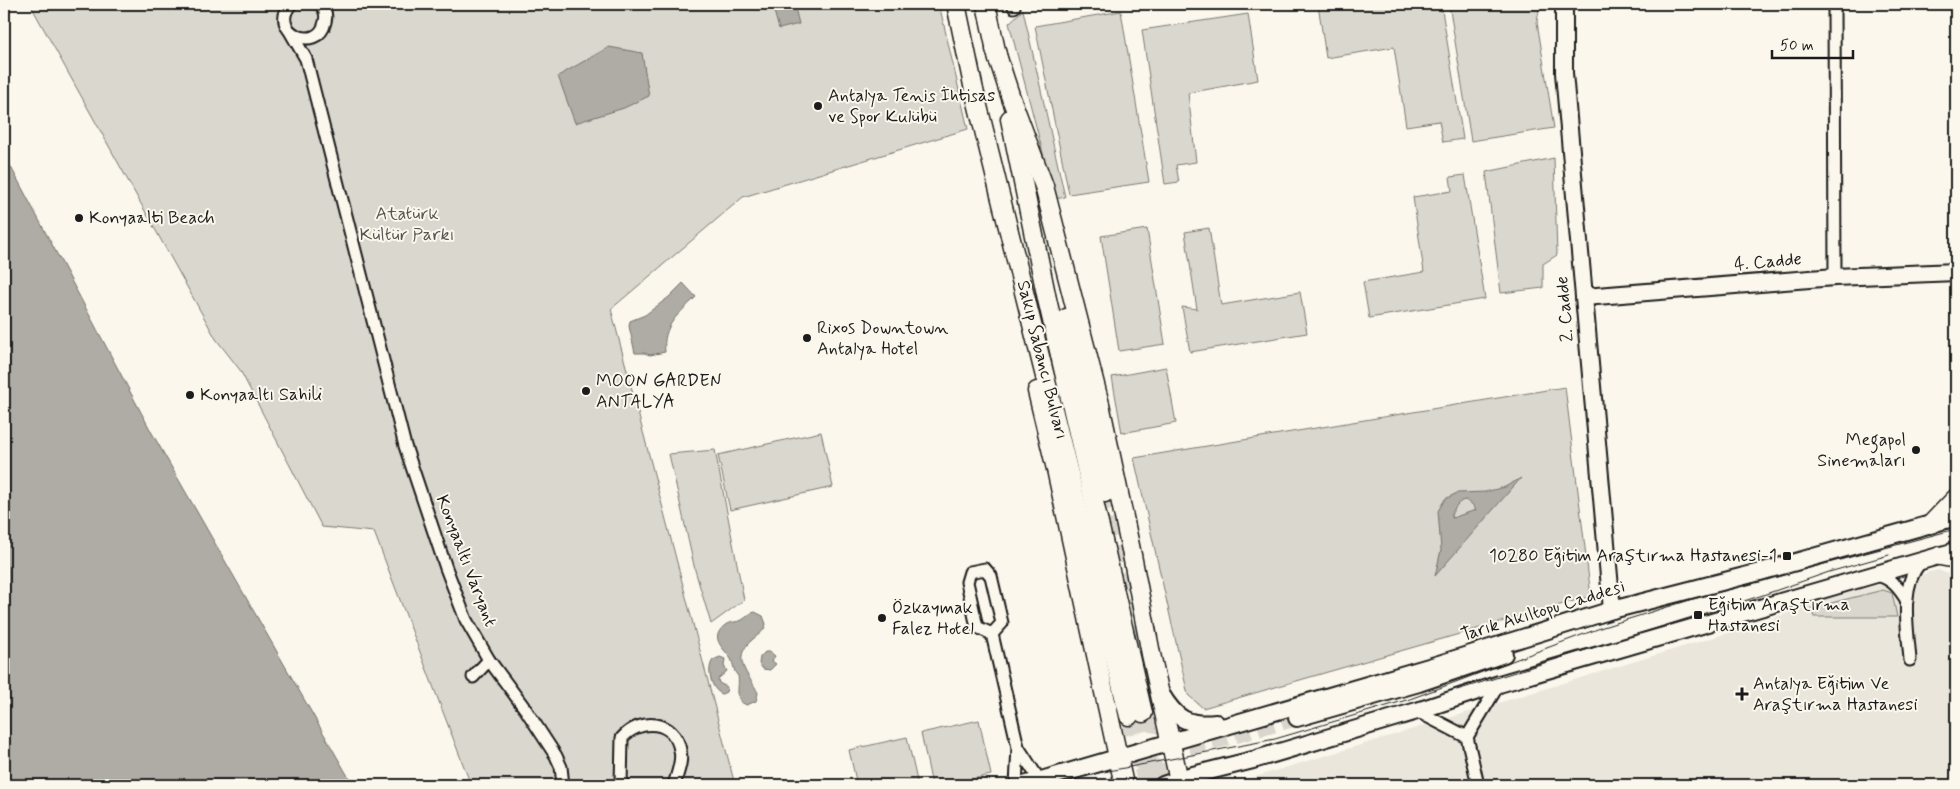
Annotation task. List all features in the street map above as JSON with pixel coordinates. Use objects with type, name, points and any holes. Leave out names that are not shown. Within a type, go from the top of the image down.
[{"type":"main road","name":"Sakıp Sabancı Bulvarı","points":[[956,4],[974,90],[1136,714],[986,4]]},
{"type":"main road","name":"2. Cadde","points":[[1564,4],[1564,73],[1612,610]]},
{"type":"main road","points":[[995,49],[1044,186],[1100,404],[1178,784],[1215,770],[1417,712],[1499,684],[1951,555]]},
{"type":"main road","points":[[974,90],[1006,254],[1056,469],[1124,785]]},
{"type":"main road","points":[[1011,98],[1071,339],[1106,493]]},
{"type":"main road","name":"4. Cadde","points":[[1584,296],[1835,277],[1956,272]]},
{"type":"main road","points":[[1931,524],[1956,498]]},
{"type":"main road","name":"Tarık Akıltopu Caddesi","points":[[1118,758],[1439,664],[1573,621],[1760,572],[1956,516]]},
{"type":"main road","points":[[1298,718],[1467,668],[1515,650],[1573,621]]},
{"type":"main road","points":[[1158,689],[1171,710],[1193,724],[1251,720]]},
{"type":"main road","points":[[1024,785],[1118,758]]},
{"type":"street","name":"Konyaaltı Varyant","points":[[281,4],[285,20],[306,59],[405,446],[446,568],[466,620],[489,660],[526,710],[556,756],[561,767],[563,785]]},
{"type":"street","points":[[285,20],[285,13],[291,4]]},
{"type":"street","points":[[306,59],[308,48],[322,30],[326,18],[320,4]]},
{"type":"street","points":[[1834,4],[1835,277]]},
{"type":"street","points":[[291,33],[304,38],[317,35]]},
{"type":"street","points":[[1910,660],[1907,601],[1913,570],[1920,563]]},
{"type":"street","points":[[985,569],[992,576],[1002,623],[992,634],[977,628],[967,582],[970,572],[985,569]]},
{"type":"street","points":[[1877,575],[1886,577],[1896,585],[1907,601]]},
{"type":"street","points":[[992,634],[1018,747],[1016,785]]},
{"type":"street","points":[[473,676],[489,660]]},
{"type":"street","points":[[1478,785],[1467,737],[1499,684]]},
{"type":"street","points":[[1417,712],[1467,737]]},
{"type":"street","points":[[621,785],[622,738],[635,727],[651,724],[667,729],[678,742],[681,758],[674,785]]},
{"type":"street","points":[[1018,747],[1040,781]]},
{"type":"shaded area","points":[[772,4],[794,4],[799,24],[779,29]]},
{"type":"shaded area","points":[[609,47],[642,53],[649,96],[624,108],[575,123],[558,76]]},
{"type":"shaded area","points":[[4,154],[152,433],[353,785],[4,785]]},
{"type":"shaded area","points":[[683,283],[696,297],[669,327],[666,334],[665,352],[650,355],[635,353],[629,326],[630,321],[645,315],[669,297]]},
{"type":"shaded area","points":[[1521,478],[1435,576],[1441,550],[1438,511],[1445,499],[1457,493],[1485,492],[1505,487]],"holes":[[[1465,500],[1472,504],[1476,510],[1452,518],[1451,515],[1460,502]]]},
{"type":"shaded area","name":"Antalya Eğitim Ve Araştırma Hastanesi","points":[[1938,570],[1948,574],[1956,582],[1955,785],[1229,785],[1764,622],[1823,599]]},
{"type":"shaded area","points":[[755,612],[763,616],[766,624],[763,631],[746,646],[743,653],[744,667],[758,693],[756,701],[747,705],[740,700],[738,676],[731,659],[719,643],[718,635],[726,624],[742,620]]},
{"type":"shaded area","points":[[765,652],[770,652],[775,656],[772,661],[776,664],[770,670],[763,669],[759,664],[760,657]]},
{"type":"shaded area","points":[[720,657],[725,659],[724,666],[727,671],[718,679],[719,683],[727,687],[726,692],[722,694],[712,684],[710,674],[713,660]]},
{"type":"green space","name":"Atatürk Kültür Parkı","points":[[30,4],[939,4],[968,129],[743,197],[611,309],[735,785],[471,785],[374,532],[322,527],[240,370],[216,339]]},
{"type":"green space","points":[[1318,4],[1441,4],[1463,139],[1443,142],[1439,121],[1406,126],[1394,47],[1326,58]]},
{"type":"green space","points":[[1449,4],[1540,4],[1537,22],[1554,128],[1471,141]]},
{"type":"green space","points":[[1023,10],[1065,197],[1055,199],[1009,23]]},
{"type":"green space","points":[[1121,11],[1149,182],[1069,194],[1035,26]]},
{"type":"green space","points":[[1248,14],[1258,80],[1188,93],[1196,162],[1176,165],[1179,182],[1165,184],[1142,30]]},
{"type":"green space","points":[[1554,158],[1557,255],[1543,264],[1543,288],[1501,293],[1486,172]]},
{"type":"green space","points":[[1465,175],[1485,299],[1369,318],[1363,282],[1424,272],[1413,197],[1452,191],[1450,177]]},
{"type":"green space","points":[[1209,228],[1221,305],[1300,292],[1307,333],[1190,352],[1182,307],[1197,309],[1185,232]]},
{"type":"green space","points":[[1147,229],[1165,344],[1119,351],[1101,236]]},
{"type":"green space","points":[[1166,367],[1176,423],[1122,433],[1112,377]]},
{"type":"green space","points":[[1565,387],[1591,596],[1203,708],[1188,695],[1134,458]]},
{"type":"green space","points":[[821,432],[833,487],[730,510],[718,455]]},
{"type":"green space","points":[[715,450],[744,600],[711,624],[695,570],[669,454]]},
{"type":"green space","points":[[1883,590],[1892,593],[1897,617],[1814,617],[1811,608]]},
{"type":"green space","points":[[979,720],[991,775],[945,785],[932,785],[921,733]]},
{"type":"green space","points":[[907,737],[918,785],[857,785],[849,750]]},
{"type":"tunnel","points":[[1105,493],[1142,647]]},
{"type":"tunnel","points":[[1146,758],[1153,745],[1156,732],[1155,704]]},
{"type":"tunnel","points":[[1143,713],[1161,785]]},
{"type":"tunnel","points":[[1129,716],[1147,785]]},
{"type":"tunnel","points":[[1149,773],[1162,760],[1180,751],[1297,718]]},
{"type":"tunnel","points":[[1119,785],[1132,776],[1146,758]]},
{"type":"tram line","points":[[1051,785],[1093,774],[1275,739],[1410,699],[1603,627],[1693,599],[1956,529]]},
{"type":"tram line","points":[[1457,690],[1760,596],[1829,572],[1889,555]]},
{"type":"place","name":"Antalya Tenis İhtisas ve Spor Kulübü","points":[[818,106]]},
{"type":"place","name":"Konyaalti Beach","points":[[79,218]]},
{"type":"place","name":"Rixos Downtown Antalya Hotel","points":[[807,338]]},
{"type":"place","name":"MOON GARDEN ANTALYA","points":[[586,391]]},
{"type":"place","name":"Konyaaltı Sahili","points":[[190,395]]},
{"type":"place","name":"Megapol Sinemaları","points":[[1916,450]]},
{"type":"place","name":"10280 Eğitim Araştırma Hastanesi-1","points":[[1787,556]]},
{"type":"place","name":"Eğitim Araştırma Hastanesi","points":[[1698,615]]},
{"type":"place","name":"Özkaymak Falez Hotel","points":[[882,618]]},
{"type":"place","name":"Antalya Eğitim Ve Araştırma Hastanesi","points":[[1742,694]]}]
